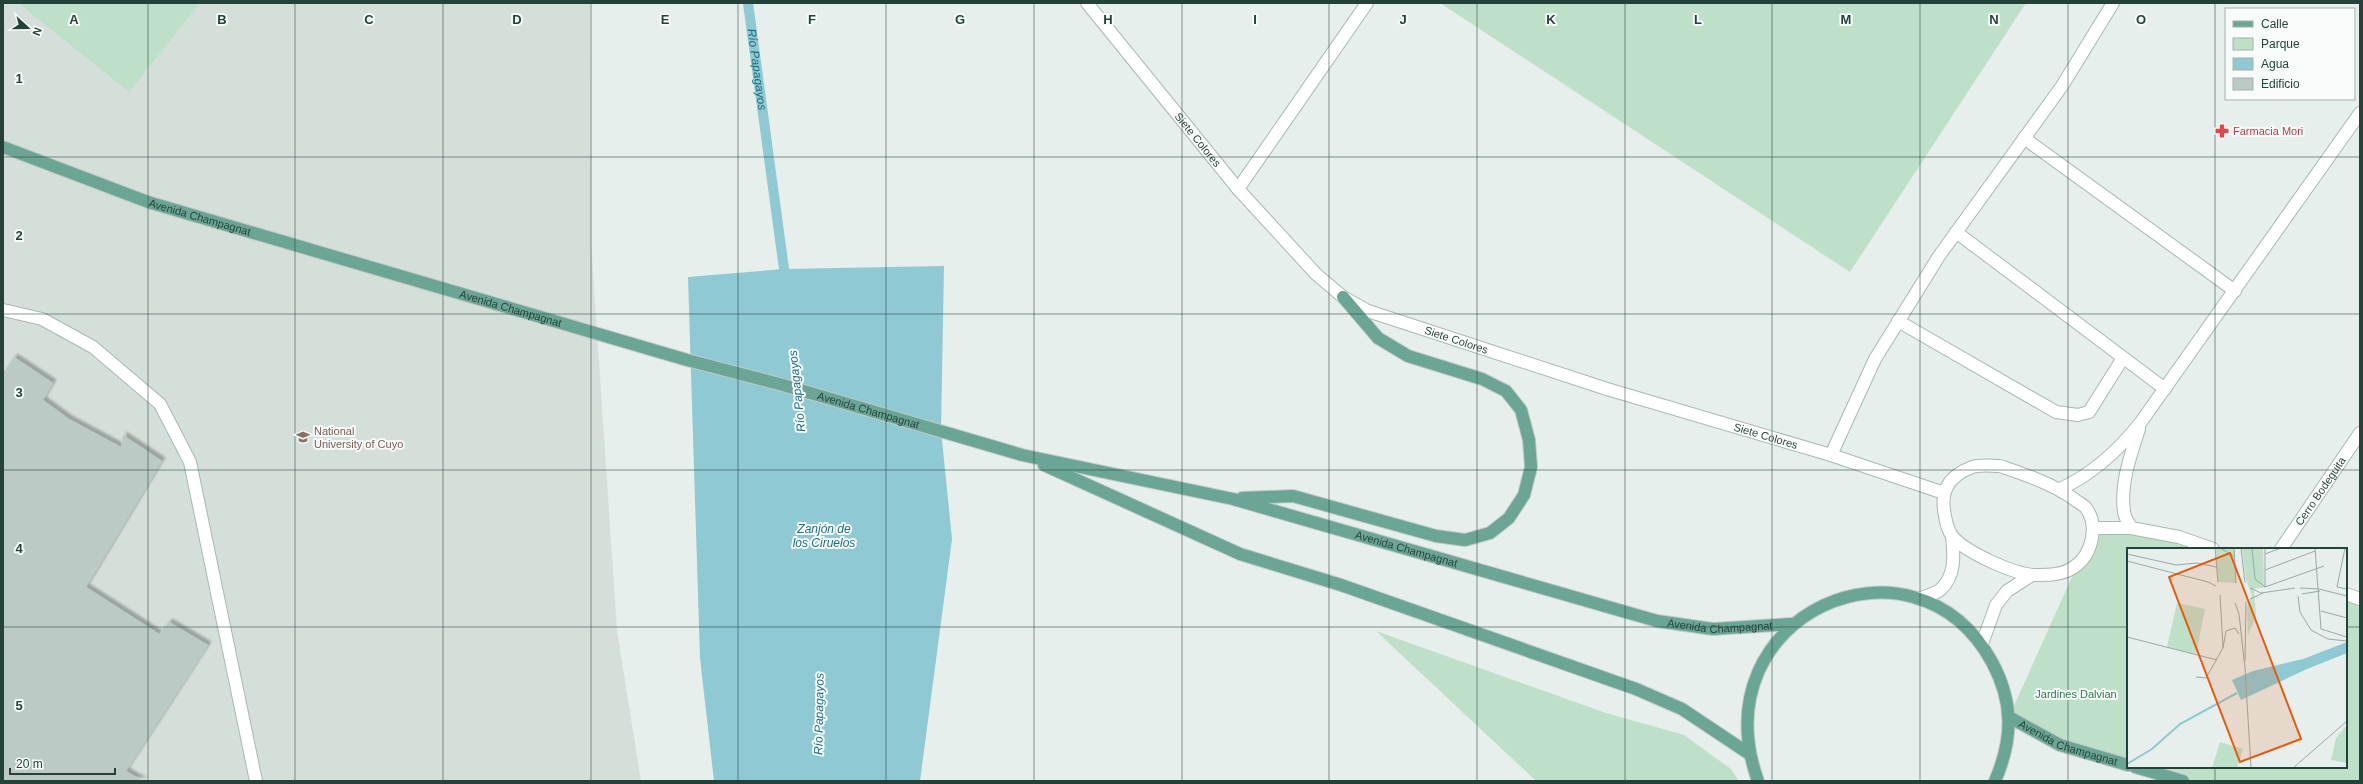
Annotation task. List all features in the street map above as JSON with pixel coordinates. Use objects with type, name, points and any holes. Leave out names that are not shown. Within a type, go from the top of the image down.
[{"type":"main road","name":"Avenida Champagnat","points":[[3,147],[148,202],[687,360],[783,385],[1022,456],[1232,499],[1657,621],[1713,629],[1792,624]]},
{"type":"main road","points":[[1232,499],[1293,496],[1436,536],[1465,540],[1490,533],[1509,518],[1524,495],[1531,467],[1529,440],[1521,410],[1506,391],[1482,379],[1408,356],[1378,338],[1343,297]]},
{"type":"main road","name":"Avenida Champagnat","points":[[1022,456],[1240,554],[1341,585],[1636,689],[1682,709],[1748,753]]},
{"type":"main road","points":[[1758,781],[1748,753],[1746,718],[1752,683],[1768,651],[1792,624],[1820,606],[1852,595],[1886,593],[1919,599],[1954,616],[1982,644],[2001,679],[2009,717],[2006,756],[1995,781]]},
{"type":"main road","name":"Avenida Champagnat","points":[[2009,717],[2060,745],[2127,765]]},
{"type":"main road","points":[[2138,768],[2183,781]]},
{"type":"street","name":"Siete Colores","points":[[1087,3],[1238,189],[1316,274],[1343,297],[1368,311],[1599,386],[1830,455],[1944,492]]},
{"type":"street","points":[[1238,189],[1367,3]]},
{"type":"street","points":[[1830,455],[1875,359],[1898,321],[1956,232],[2062,86],[2113,3]]},
{"type":"street","points":[[2060,489],[2079,480],[2122,446],[2165,389],[2360,113]]},
{"type":"street","points":[[2024,138],[2235,291]]},
{"type":"street","points":[[1956,232],[2165,389]]},
{"type":"street","points":[[3,310],[42,319],[93,347],[160,404],[190,462],[256,781]]},
{"type":"street","points":[[1898,321],[2056,412],[2078,415],[2090,412],[2123,358]]},
{"type":"street","points":[[2131,528],[2124,512],[2127,466],[2141,422]]},
{"type":"street","name":"Cerro Bodeguita","points":[[2282,548],[2359,437]]},
{"type":"street","points":[[1919,599],[1939,591],[1950,577],[1954,562],[1952,536],[1946,523],[1942,501],[1944,492],[1953,477],[1971,467],[2000,466],[2042,480],[2060,489],[2086,508],[2094,528],[2088,552],[2074,567],[2056,575],[2032,575],[1983,558],[1952,536]]},
{"type":"street","points":[[2094,528],[2131,528],[2179,537],[2210,548]]},
{"type":"street","points":[[1982,644],[2000,600],[2007,591],[2032,575]]},
{"type":"street","points":[[2347,594],[2360,599]]},
{"type":"shaded area","name":"National University of Cuyo","points":[[3,3],[590,3],[591,243],[617,631],[641,781],[3,781]]},
{"type":"green space","points":[[18,3],[200,3],[129,92]]},
{"type":"green space","points":[[1440,3],[2026,3],[1850,272]]},
{"type":"green space","name":"Jardines Dalvian","points":[[2094,528],[2131,528],[2209,548],[2127,548],[2127,765],[2060,745],[2009,717]]},
{"type":"green space","points":[[2347,594],[2360,599],[2360,781],[2183,781],[2138,768],[2347,768]]},
{"type":"green space","points":[[1376,631],[1603,712],[1684,735],[1731,769],[1739,781],[1536,781]]},
{"type":"water","name":"Zanjón de los Ciruelos","points":[[944,266],[941,430],[952,539],[920,781],[714,781],[700,658],[688,277],[784,269]]},
{"type":"building","points":[[14,357],[53,383],[43,400],[69,419],[121,447],[123,435],[162,461],[86,587],[159,634],[169,622],[208,645],[126,771],[143,781],[3,781],[3,373]]},
{"type":"waterway","name":"Río Papagayos","points":[[748,3],[784,269]]},
{"type":"place","name":"Farmacia Mori","points":[[2222,131]]},
{"type":"place","name":"National University of Cuyo","points":[[303,437]]}]
